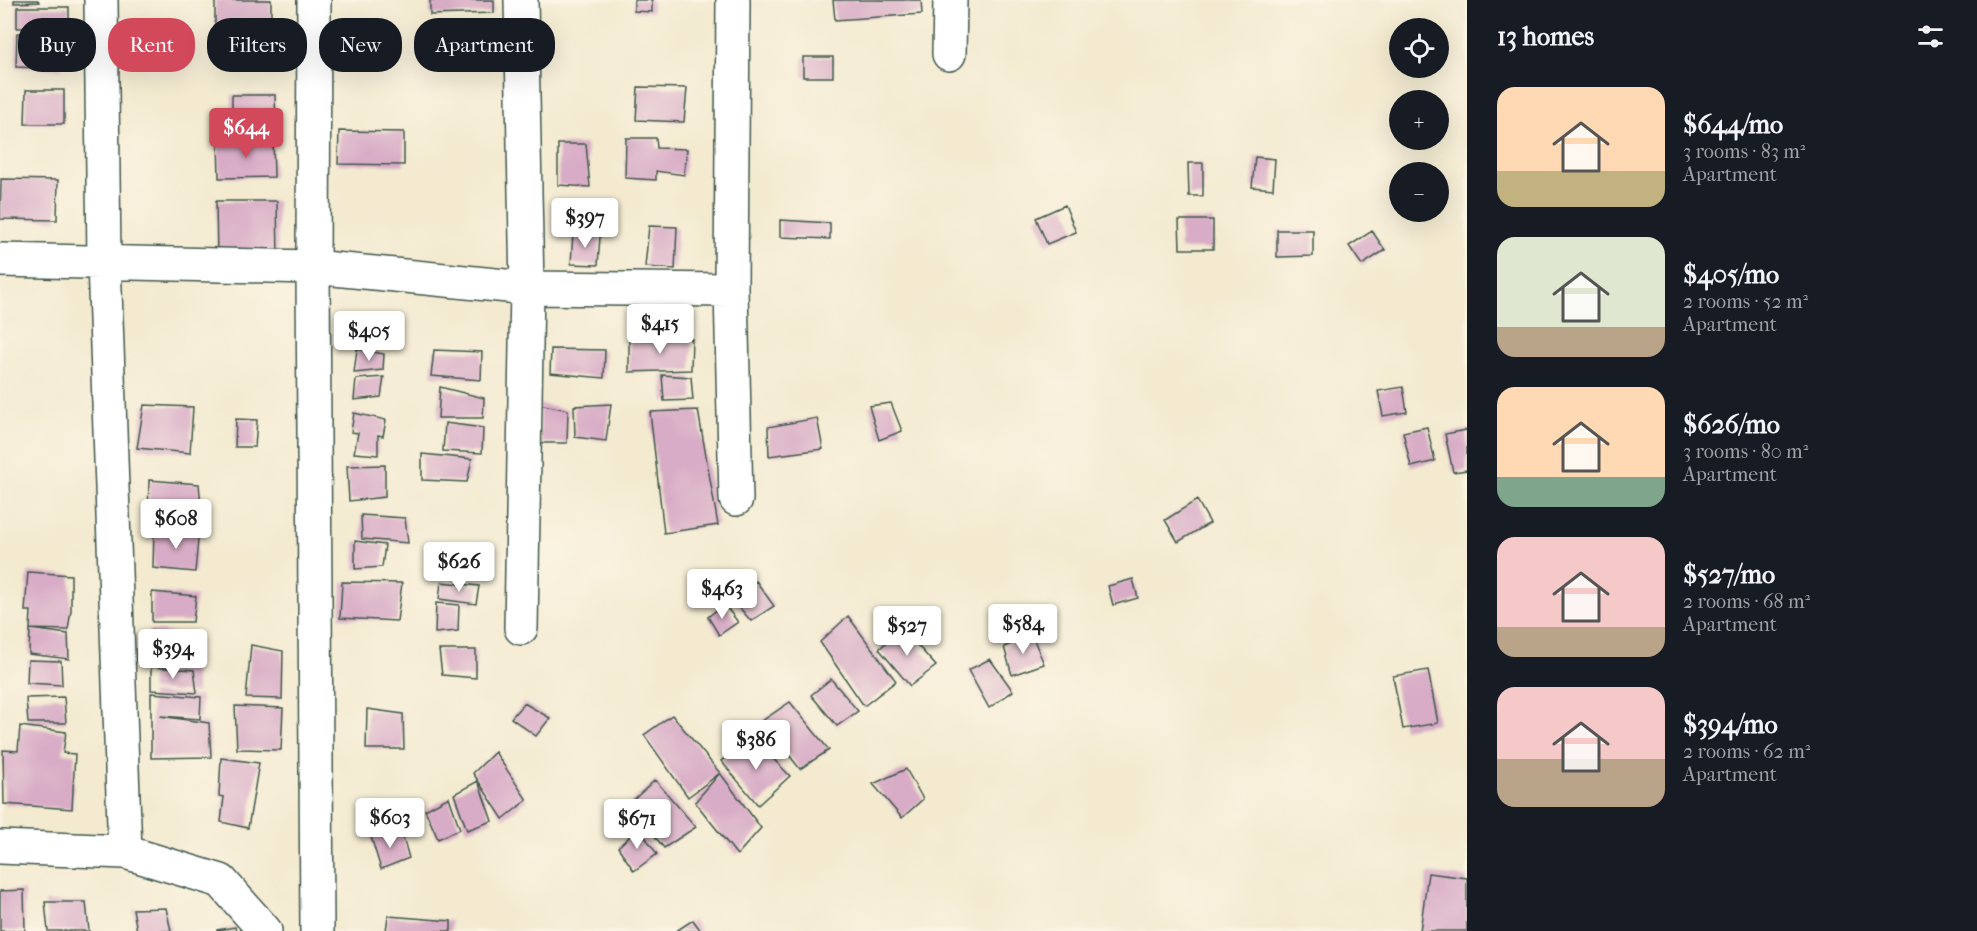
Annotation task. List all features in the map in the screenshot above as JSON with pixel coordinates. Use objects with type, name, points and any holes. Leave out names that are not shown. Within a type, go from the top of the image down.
[{"type":"street","points":[[101,0],[104,262],[125,852]]},
{"type":"street","points":[[314,0],[313,267],[317,931]]},
{"type":"street","points":[[521,0],[527,288],[521,628]]},
{"type":"street","points":[[733,0],[730,290],[736,499]]},
{"type":"street","points":[[949,54],[950,0]]},
{"type":"street","points":[[0,260],[313,267],[527,288],[730,290]]},
{"type":"street","points":[[0,847],[125,852],[221,881],[265,931]]},
{"type":"building","points":[[14,0],[38,0],[39,2],[14,3]]},
{"type":"building","points":[[215,0],[271,0],[271,18],[215,18]]},
{"type":"building","points":[[430,0],[494,0],[494,13],[430,15]]},
{"type":"building","points":[[634,0],[652,0],[652,12],[634,11]]},
{"type":"building","points":[[833,0],[921,0],[922,14],[835,20]]},
{"type":"building","points":[[17,7],[69,7],[69,18],[18,18],[17,28]]},
{"type":"building","points":[[17,33],[18,33],[18,67],[16,67]]},
{"type":"building","points":[[803,57],[833,57],[833,77],[803,77]]},
{"type":"building","points":[[638,87],[687,88],[684,122],[636,120]]},
{"type":"building","points":[[26,90],[64,90],[64,124],[25,124]]},
{"type":"building","points":[[232,95],[275,95],[276,127],[232,127]]},
{"type":"building","points":[[339,131],[404,132],[404,165],[338,164]]},
{"type":"building","points":[[626,138],[656,138],[657,148],[687,149],[684,175],[656,171],[656,180],[625,178]]},
{"type":"building","points":[[273,139],[274,177],[219,178],[218,140]]},
{"type":"building","points":[[558,144],[586,144],[590,187],[558,185]]},
{"type":"building","points":[[1255,157],[1275,159],[1273,189],[1252,187]]},
{"type":"building","points":[[1188,163],[1203,163],[1203,196],[1189,196]]},
{"type":"building","points":[[1,179],[58,180],[57,220],[0,219]]},
{"type":"building","points":[[216,201],[277,201],[278,257],[217,257]]},
{"type":"building","points":[[1065,205],[1076,232],[1047,244],[1036,218]]},
{"type":"building","points":[[780,220],[830,223],[830,239],[780,237]]},
{"type":"building","points":[[1179,220],[1213,220],[1213,249],[1180,249]]},
{"type":"building","points":[[649,226],[677,227],[675,269],[645,267]]},
{"type":"building","points":[[1277,230],[1313,230],[1313,256],[1277,257]]},
{"type":"building","points":[[1372,231],[1385,250],[1362,265],[1349,246]]},
{"type":"building","points":[[573,233],[600,236],[598,265],[571,264]]},
{"type":"building","points":[[692,339],[691,370],[629,372],[629,340]]},
{"type":"building","points":[[357,349],[384,354],[383,370],[354,373]]},
{"type":"building","points":[[551,349],[605,350],[604,378],[550,373]]},
{"type":"building","points":[[434,350],[482,352],[481,380],[431,376]]},
{"type":"building","points":[[662,375],[691,377],[693,400],[664,401]]},
{"type":"building","points":[[384,377],[381,397],[354,400],[356,379]]},
{"type":"building","points":[[440,387],[484,398],[483,418],[438,418]]},
{"type":"building","points":[[1403,387],[1407,412],[1383,416],[1378,391]]},
{"type":"building","points":[[891,403],[902,431],[879,440],[869,406]]},
{"type":"building","points":[[539,404],[568,410],[567,443],[541,443]]},
{"type":"building","points":[[611,404],[606,441],[575,437],[574,406]]},
{"type":"building","points":[[144,405],[193,407],[190,453],[137,448]]},
{"type":"building","points":[[698,410],[718,525],[664,533],[650,412]]},
{"type":"building","points":[[354,413],[386,420],[383,436],[378,435],[378,455],[354,453],[358,433],[351,432]]},
{"type":"building","points":[[817,418],[823,449],[769,456],[768,427]]},
{"type":"building","points":[[236,419],[257,420],[255,447],[235,447]]},
{"type":"building","points":[[445,423],[483,428],[482,453],[443,451]]},
{"type":"building","points":[[1427,427],[1435,461],[1411,467],[1403,432]]},
{"type":"building","points":[[1467,430],[1467,470],[1453,472],[1445,434]]},
{"type":"building","points":[[422,454],[472,459],[467,482],[422,480]]},
{"type":"building","points":[[385,465],[385,497],[349,501],[347,466]]},
{"type":"building","points":[[149,480],[199,484],[202,516],[148,515]]},
{"type":"building","points":[[1197,500],[1210,523],[1178,542],[1165,520]]},
{"type":"building","points":[[361,515],[405,518],[408,543],[362,539]]},
{"type":"building","points":[[154,529],[199,530],[195,572],[153,568]]},
{"type":"building","points":[[355,541],[385,545],[382,567],[355,569]]},
{"type":"building","points":[[448,545],[482,550],[478,572],[445,566]]},
{"type":"building","points":[[28,572],[71,575],[71,610],[68,630],[30,629],[31,611],[25,611]]},
{"type":"building","points":[[1133,579],[1138,598],[1113,605],[1108,586]]},
{"type":"building","points":[[756,581],[774,606],[751,621],[732,599]]},
{"type":"building","points":[[342,582],[402,583],[397,621],[340,618]]},
{"type":"building","points":[[441,582],[479,586],[476,604],[439,599]]},
{"type":"building","points":[[152,592],[196,596],[193,622],[152,622]]},
{"type":"building","points":[[436,603],[459,605],[458,631],[435,633]]},
{"type":"building","points":[[724,604],[738,622],[719,635],[708,617]]},
{"type":"building","points":[[848,616],[896,681],[864,706],[820,642]]},
{"type":"building","points":[[902,628],[936,666],[910,686],[879,649]]},
{"type":"building","points":[[30,629],[68,634],[69,659],[29,654]]},
{"type":"building","points":[[150,630],[199,637],[197,665],[147,664]]},
{"type":"building","points":[[1032,635],[1044,664],[1012,675],[1004,647]]},
{"type":"building","points":[[251,645],[283,651],[282,699],[246,698]]},
{"type":"building","points":[[439,650],[476,650],[476,678],[442,675]]},
{"type":"building","points":[[990,659],[1013,691],[989,708],[968,670]]},
{"type":"building","points":[[28,660],[61,661],[62,685],[27,683]]},
{"type":"building","points":[[151,667],[194,670],[197,693],[151,690]]},
{"type":"building","points":[[1428,670],[1438,723],[1403,729],[1393,676]]},
{"type":"building","points":[[831,679],[858,711],[837,726],[811,695]]},
{"type":"building","points":[[151,693],[201,697],[200,719],[160,716],[209,723],[211,757],[151,758]]},
{"type":"building","points":[[64,697],[66,723],[28,723],[26,698]]},
{"type":"building","points":[[790,702],[829,750],[800,769],[762,721]]},
{"type":"building","points":[[524,703],[550,718],[536,736],[511,718]]},
{"type":"building","points":[[235,706],[283,708],[281,750],[237,749]]},
{"type":"building","points":[[367,709],[403,714],[404,749],[366,749]]},
{"type":"building","points":[[672,715],[720,773],[688,797],[644,735]]},
{"type":"building","points":[[20,726],[66,732],[63,753],[75,754],[72,809],[4,804],[3,750],[18,751]]},
{"type":"building","points":[[753,738],[790,776],[758,805],[721,761]]},
{"type":"building","points":[[495,752],[527,800],[503,819],[473,773]]},
{"type":"building","points":[[221,758],[259,763],[248,828],[221,822],[224,797],[219,796]]},
{"type":"building","points":[[906,769],[923,799],[902,818],[873,784]]},
{"type":"building","points":[[720,773],[761,828],[737,855],[695,802]]},
{"type":"building","points":[[655,780],[696,827],[664,848],[629,804]]},
{"type":"building","points":[[478,781],[492,821],[467,830],[454,794]]},
{"type":"building","points":[[449,797],[460,829],[438,839],[425,810]]},
{"type":"building","points":[[639,828],[657,854],[634,871],[618,847]]},
{"type":"building","points":[[401,830],[409,858],[381,869],[371,837]]},
{"type":"building","points":[[1428,873],[1467,878],[1467,931],[1420,931]]},
{"type":"building","points":[[24,890],[25,931],[0,931],[0,891]]},
{"type":"building","points":[[45,902],[86,902],[89,931],[48,931]]},
{"type":"building","points":[[166,908],[171,931],[137,931],[133,909]]},
{"type":"building","points":[[388,916],[451,921],[451,931],[386,931]]},
{"type":"building","points":[[693,920],[701,931],[676,931]]},
{"type":"building","points":[[235,927],[236,931],[217,931],[217,930]]}]
